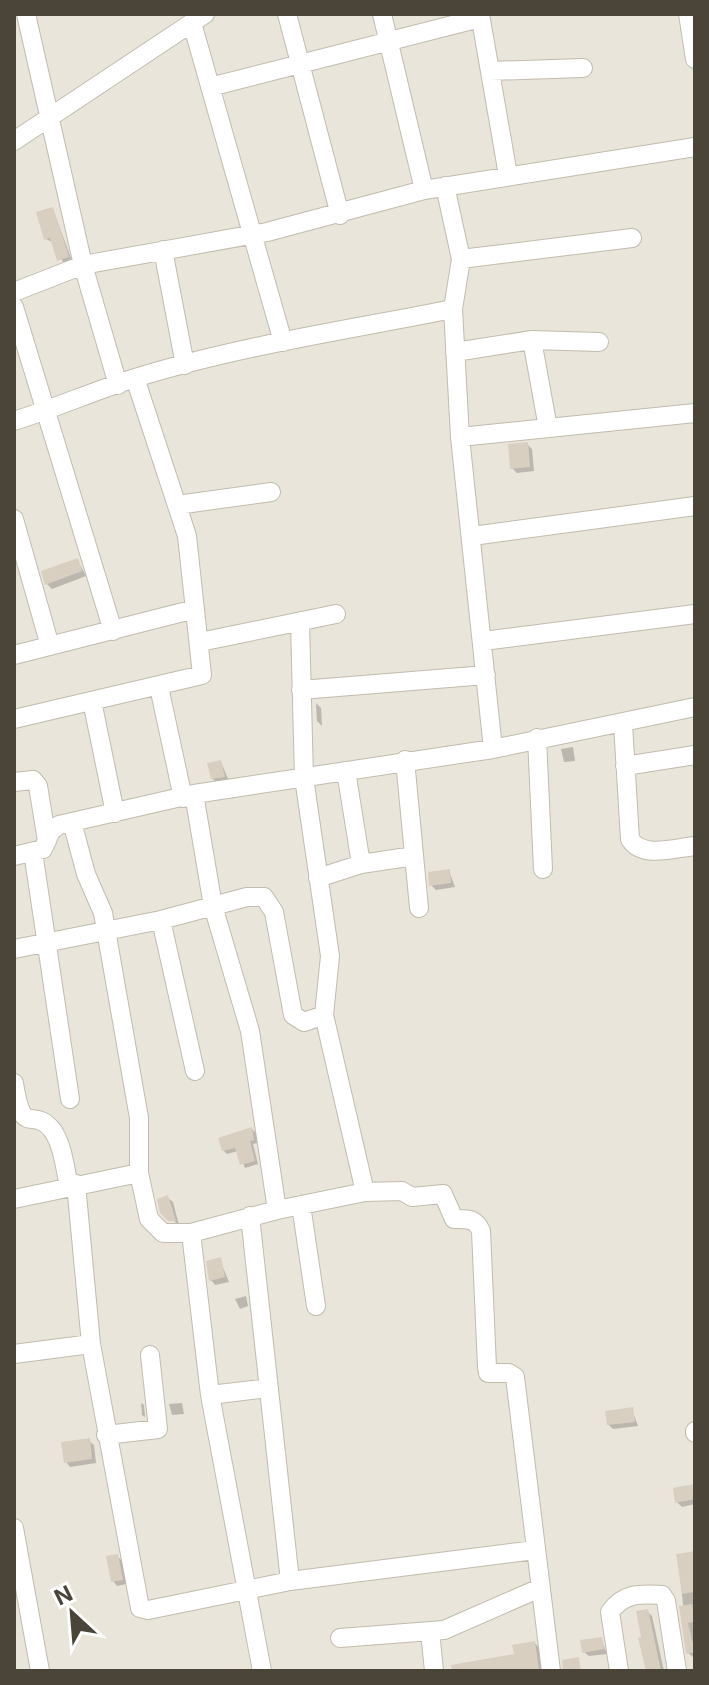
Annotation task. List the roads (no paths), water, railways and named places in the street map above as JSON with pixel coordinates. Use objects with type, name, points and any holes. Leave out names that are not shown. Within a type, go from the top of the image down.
[{"type":"street","points":[[14,719],[202,675],[187,536],[83,265],[26,14]]},
{"type":"street","points":[[287,14],[340,215]]},
{"type":"street","points":[[382,14],[424,190]]},
{"type":"street","points":[[688,14],[695,59]]},
{"type":"street","points":[[210,87],[480,16],[508,175]]},
{"type":"street","points":[[14,141],[190,20],[254,232],[283,342]]},
{"type":"street","points":[[490,71],[583,68]]},
{"type":"street","points":[[14,292],[83,265],[267,232],[340,215],[424,190],[695,147]]},
{"type":"street","points":[[445,186],[461,259],[453,309],[460,437],[493,749]]},
{"type":"street","points":[[461,259],[632,238]]},
{"type":"street","points":[[163,250],[185,365]]},
{"type":"street","points":[[14,421],[185,365],[283,342],[453,309]]},
{"type":"street","points":[[16,318],[113,631]]},
{"type":"street","points":[[455,352],[532,340],[599,342]]},
{"type":"street","points":[[532,340],[548,428]]},
{"type":"street","points":[[460,437],[695,413]]},
{"type":"street","points":[[177,505],[271,492]]},
{"type":"street","points":[[472,536],[695,506]]},
{"type":"street","points":[[14,519],[18,555],[50,646]]},
{"type":"street","points":[[14,655],[195,609]]},
{"type":"street","points":[[200,642],[336,614]]},
{"type":"street","points":[[483,641],[695,614]]},
{"type":"street","points":[[300,622],[304,778],[330,956],[324,1015],[365,1192]]},
{"type":"street","points":[[301,690],[486,675]]},
{"type":"street","points":[[159,687],[213,906],[250,1031],[277,1210]]},
{"type":"street","points":[[92,701],[115,813]]},
{"type":"street","points":[[14,856],[40,847],[51,831],[72,822],[188,796],[405,760],[493,749],[695,707]]},
{"type":"street","points":[[623,724],[627,829],[635,847],[644,851],[695,846]]},
{"type":"street","points":[[537,738],[543,869]]},
{"type":"street","points":[[625,766],[695,755]]},
{"type":"street","points":[[405,760],[419,908]]},
{"type":"street","points":[[346,771],[361,864]]},
{"type":"street","points":[[14,782],[33,780],[38,786],[44,943],[70,1099]]},
{"type":"street","points":[[72,822],[86,874],[100,898],[139,1118],[139,1173],[152,1226],[163,1233],[191,1233],[250,1216],[365,1192],[402,1191],[412,1197],[443,1194],[454,1219],[472,1219],[481,1231],[487,1367],[488,1373],[509,1373],[515,1377],[551,1671]]},
{"type":"street","points":[[318,878],[361,864],[414,856]]},
{"type":"street","points":[[14,949],[161,920],[247,897],[264,897],[274,912],[293,1015],[304,1022],[324,1015]]},
{"type":"street","points":[[161,920],[195,1071]]},
{"type":"street","points":[[14,1083],[20,1122],[45,1124],[53,1132],[72,1185],[91,1344],[140,1608],[148,1610],[290,1581],[535,1550]]},
{"type":"street","points":[[14,1199],[22,1200],[72,1185],[139,1173]]},
{"type":"street","points":[[301,1205],[316,1306]]},
{"type":"street","points":[[250,1216],[290,1581]]},
{"type":"street","points":[[191,1233],[210,1395],[262,1671]]},
{"type":"street","points":[[14,1354],[91,1344]]},
{"type":"street","points":[[106,1435],[158,1429],[150,1355]]},
{"type":"street","points":[[210,1395],[269,1388]]},
{"type":"street","points":[[14,1528],[40,1671]]},
{"type":"street","points":[[340,1638],[444,1630],[540,1588]]},
{"type":"street","points":[[619,1671],[610,1612],[617,1602],[644,1594],[662,1595],[666,1601],[677,1671]]},
{"type":"street","points":[[430,1631],[434,1671]]}]
